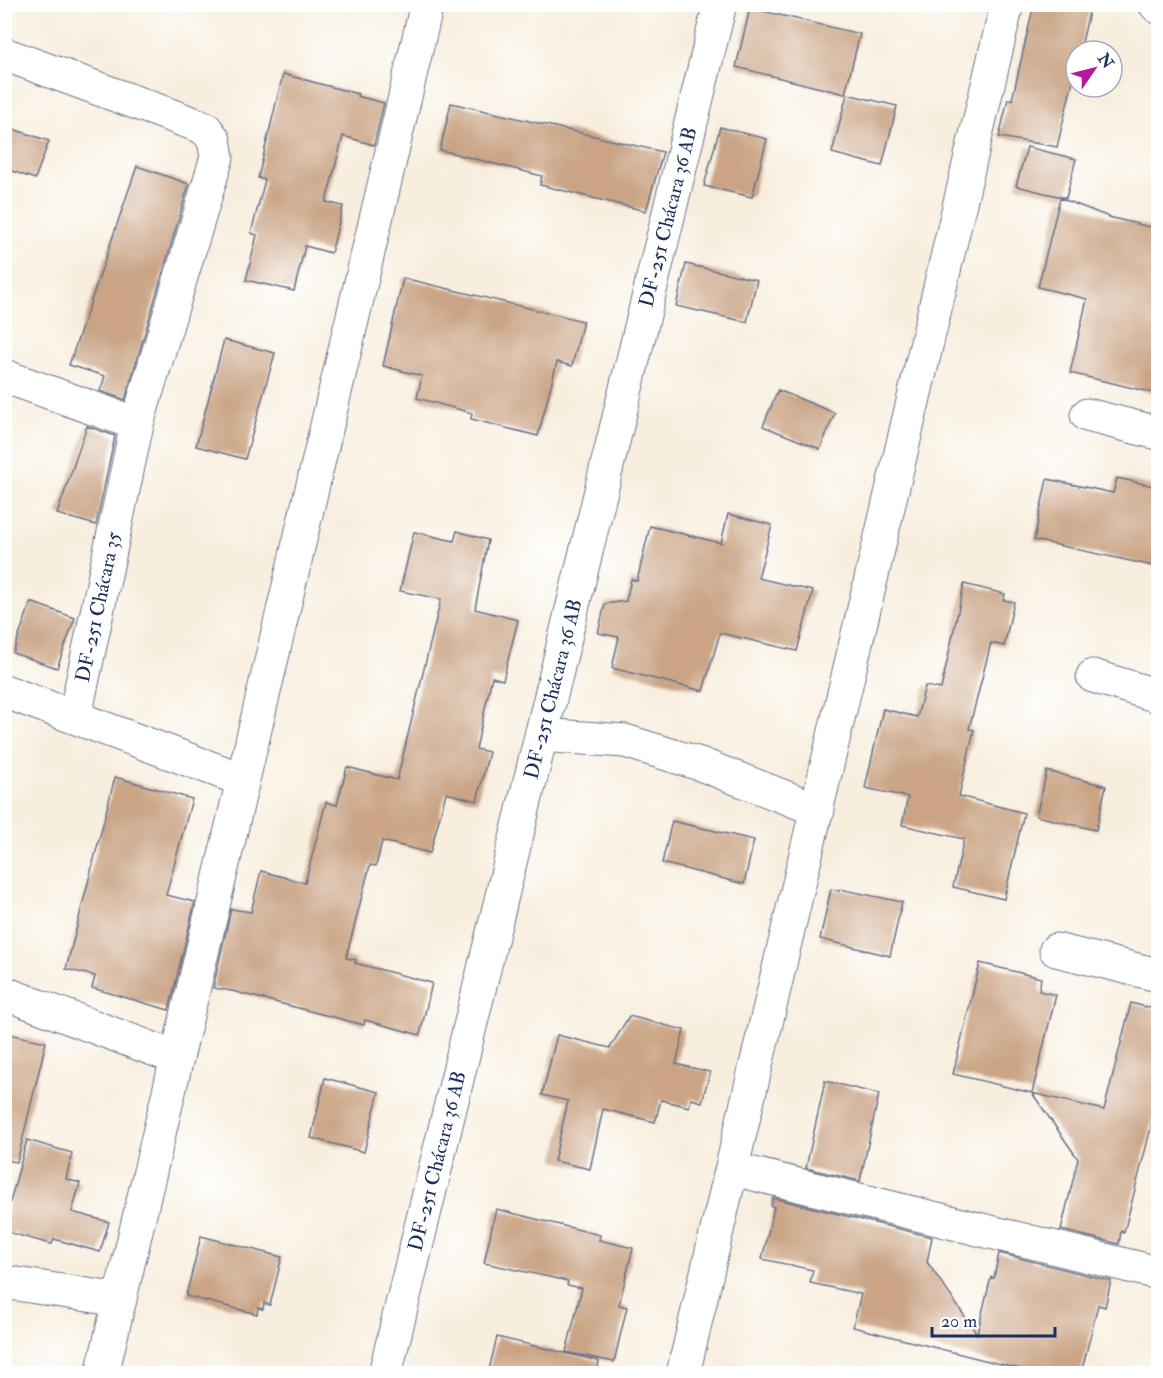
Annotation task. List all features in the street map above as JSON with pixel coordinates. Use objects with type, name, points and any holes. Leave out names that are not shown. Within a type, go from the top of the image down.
[{"type":"street","points":[[102,1374],[427,4]]},
{"type":"street","name":"DF-251 Chácara 36 AB","points":[[385,1374],[720,4]]},
{"type":"street","points":[[683,1374],[1007,4]]},
{"type":"street","name":"DF-251 Chácara 35","points":[[4,54],[205,128],[214,140],[218,157],[137,424],[75,717]]},
{"type":"street","points":[[4,376],[137,424]]},
{"type":"street","points":[[1087,415],[1158,433]]},
{"type":"street","points":[[1093,676],[1158,696]]},
{"type":"street","points":[[4,692],[243,780]]},
{"type":"street","points":[[541,735],[625,741],[700,764],[818,810]]},
{"type":"street","points":[[1056,950],[1158,975]]},
{"type":"street","points":[[4,993],[177,1058]]},
{"type":"street","points":[[733,1169],[1158,1272]]},
{"type":"street","points":[[4,1282],[120,1300]]},
{"type":"building","points":[[1034,4],[1091,4],[1083,39],[1064,39],[1064,99],[1069,99],[1057,147],[999,137],[1008,99],[1012,100]]},
{"type":"building","points":[[750,8],[860,34],[845,94],[736,67]]},
{"type":"building","points":[[283,74],[384,103],[374,145],[343,136],[326,202],[343,206],[331,253],[305,246],[294,291],[246,280],[257,235],[251,233],[265,180],[258,178]]},
{"type":"building","points":[[847,94],[897,106],[882,166],[832,153]]},
{"type":"building","points":[[451,103],[663,152],[646,211],[540,185],[542,176],[440,150]]},
{"type":"building","points":[[4,126],[49,141],[35,179],[4,168]]},
{"type":"building","points":[[720,127],[767,139],[752,197],[704,186]]},
{"type":"building","points":[[1027,147],[1076,159],[1066,198],[1016,186]]},
{"type":"building","points":[[137,166],[189,184],[125,400],[100,391],[105,376],[69,365]]},
{"type":"building","points":[[1060,198],[1109,217],[1158,229],[1158,394],[1070,373],[1087,299],[1038,287]]},
{"type":"building","points":[[686,264],[757,280],[747,322],[676,306]]},
{"type":"building","points":[[403,278],[583,321],[572,366],[557,362],[538,436],[471,419],[472,413],[417,398],[422,376],[383,366]]},
{"type":"building","points":[[224,340],[275,353],[245,459],[196,446]]},
{"type":"building","points":[[778,390],[835,413],[820,449],[763,426]]},
{"type":"building","points":[[87,426],[115,436],[96,525],[57,514]]},
{"type":"building","points":[[1117,478],[1158,487],[1158,567],[1034,540],[1047,479],[1113,493]]},
{"type":"building","points":[[728,514],[772,525],[758,578],[813,591],[797,651],[720,633],[703,691],[612,668],[619,637],[598,633],[605,604],[626,601],[631,579],[637,581],[650,526],[721,543]]},
{"type":"building","points":[[457,531],[488,540],[475,609],[518,620],[503,680],[492,677],[476,749],[489,752],[477,801],[446,793],[430,853],[382,841],[376,866],[370,865],[346,958],[356,960],[355,963],[432,983],[420,1035],[365,1020],[364,1025],[213,988],[231,909],[251,912],[261,871],[305,883],[326,802],[337,805],[347,767],[397,780],[441,599],[400,591],[414,532],[454,541]]},
{"type":"building","points":[[964,584],[1005,594],[1003,600],[1014,602],[1004,646],[991,643],[969,729],[974,730],[959,796],[1024,813],[1004,899],[953,887],[964,839],[902,825],[908,797],[865,788],[883,709],[917,717],[925,686],[941,689]]},
{"type":"building","points":[[31,602],[75,618],[57,668],[13,653]]},
{"type":"building","points":[[1047,771],[1106,786],[1096,830],[1036,816]]},
{"type":"building","points":[[115,777],[192,799],[166,895],[195,902],[169,1010],[92,988],[95,976],[66,969]]},
{"type":"building","points":[[672,821],[754,840],[744,884],[662,863]]},
{"type":"building","points":[[831,889],[902,902],[890,956],[820,939]]},
{"type":"building","points":[[980,963],[1041,978],[1039,991],[1056,995],[1032,1093],[953,1074]]},
{"type":"building","points":[[1131,1003],[1158,1010],[1158,1101],[1119,1244],[1061,1230],[1078,1159],[1032,1093],[1104,1110]]},
{"type":"building","points":[[629,1016],[684,1030],[676,1064],[710,1072],[702,1102],[691,1099],[689,1107],[661,1100],[655,1122],[603,1109],[590,1169],[554,1161],[568,1101],[542,1095],[557,1035],[610,1048]]},
{"type":"building","points":[[4,1033],[46,1042],[17,1162],[4,1160]]},
{"type":"building","points":[[325,1078],[379,1092],[364,1152],[311,1138]]},
{"type":"building","points":[[825,1081],[879,1094],[860,1181],[806,1168]]},
{"type":"building","points":[[27,1140],[72,1153],[66,1179],[80,1183],[72,1212],[109,1222],[100,1252],[54,1239],[50,1244],[4,1231]]},
{"type":"building","points":[[773,1198],[932,1237],[927,1262],[977,1334],[999,1253],[1111,1281],[1105,1307],[1098,1305],[1081,1374],[1040,1374],[853,1327],[861,1294],[810,1283],[813,1270],[762,1259],[774,1207],[771,1206]]},
{"type":"building","points":[[496,1209],[600,1235],[599,1240],[633,1248],[619,1305],[627,1307],[614,1362],[566,1352],[582,1288],[567,1285],[568,1281],[484,1263]]},
{"type":"building","points":[[201,1236],[282,1257],[270,1305],[264,1303],[263,1309],[258,1308],[257,1314],[186,1296]]},
{"type":"building","points":[[497,1337],[599,1361],[597,1374],[488,1374]]}]
